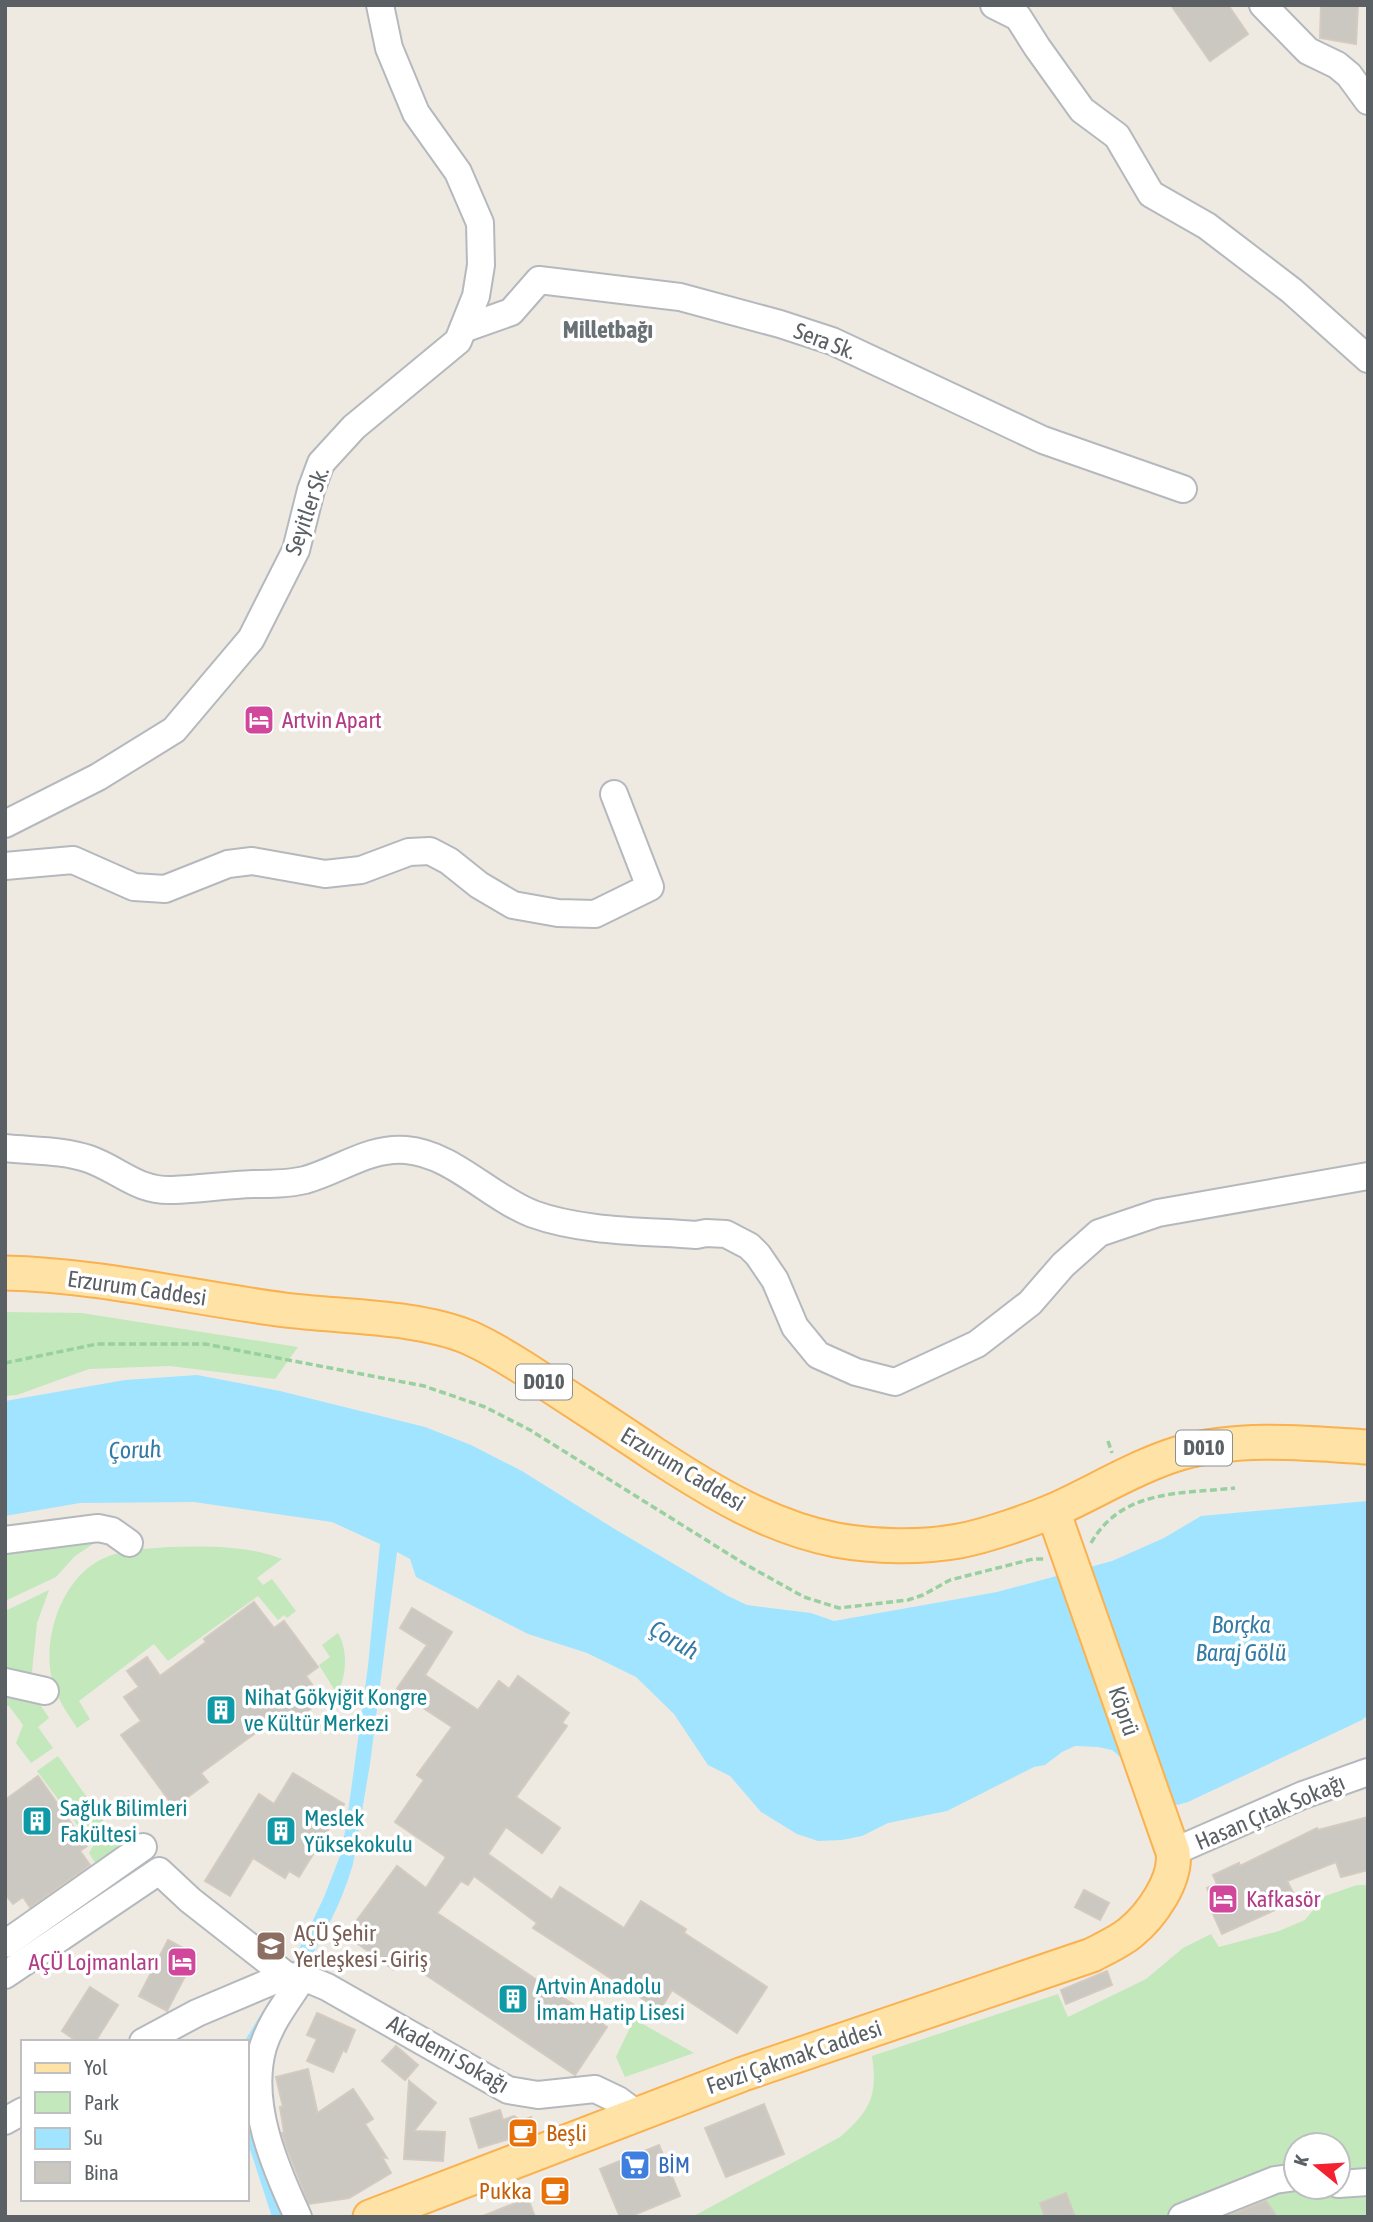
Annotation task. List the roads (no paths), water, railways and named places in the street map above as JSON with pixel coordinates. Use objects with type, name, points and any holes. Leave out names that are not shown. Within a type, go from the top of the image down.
[{"type":"main road","name":"Erzurum Caddesi","points":[[5,1273],[69,1278],[284,1310],[414,1323],[453,1331],[526,1370],[711,1490],[760,1516],[811,1534],[878,1545],[961,1541],[1053,1511],[1180,1453],[1226,1445],[1269,1443],[1368,1447]]},
{"type":"main road","name":"Köprü","points":[[1053,1511],[1073,1558],[1173,1853]]},
{"type":"main road","name":"Fevzi Çakmak Caddesi","points":[[370,2217],[743,2074],[1101,1950],[1131,1932],[1153,1908],[1168,1882],[1173,1867],[1173,1853]]},
{"type":"street","name":"Seyitler Sk.","points":[[5,824],[98,777],[174,730],[251,639],[296,550],[311,490],[321,463],[354,427],[458,341],[476,296],[481,265],[480,223],[458,172],[416,113],[389,48],[380,5]]},
{"type":"street","points":[[993,5],[1018,17],[1082,110],[1117,136],[1151,194],[1207,226],[1292,291],[1368,359]]},
{"type":"street","points":[[1263,5],[1308,51],[1337,65],[1349,75],[1368,101]]},
{"type":"street","name":"Sera Sk.","points":[[463,329],[510,312],[539,280],[680,297],[832,341],[1043,440],[1183,489]]},
{"type":"street","points":[[5,866],[73,860],[134,887],[165,889],[228,864],[252,861],[325,874],[361,870],[408,852],[430,851],[513,905],[558,913],[595,914],[650,887],[614,794]]},
{"type":"street","points":[[5,1149],[87,1158],[141,1186],[169,1190],[290,1183],[315,1176],[371,1153],[388,1150],[420,1152],[447,1162],[511,1204],[555,1221],[696,1235],[716,1233],[738,1239],[758,1255],[775,1280],[795,1327],[818,1355],[856,1372],[895,1382],[977,1345],[1030,1303],[1063,1265],[1099,1233],[1158,1213],[1368,1176]]},
{"type":"street","points":[[5,1540],[99,1528],[112,1531],[129,1543]]},
{"type":"street","points":[[5,1682],[45,1691]]},
{"type":"street","name":"Hasan Çıtak Sokağı","points":[[1173,1853],[1303,1795],[1368,1772]]},
{"type":"street","points":[[5,1944],[143,1847]]},
{"type":"street","name":"Akademi Sokağı","points":[[5,1975],[159,1871],[200,1908],[295,1977],[340,1993],[508,2090],[538,2095],[594,2089],[618,2099],[637,2114]]},
{"type":"street","points":[[147,2040],[197,2013],[295,1977]]},
{"type":"street","points":[[295,1977],[268,2033],[258,2085],[277,2168],[298,2217]]},
{"type":"street","points":[[5,2121],[21,2112]]},
{"type":"street","points":[[1182,2217],[1275,2179],[1282,2179]]},
{"type":"water","name":"Borçka Baraj Gölü","points":[[197,1375],[280,1391],[425,1427],[471,1445],[522,1471],[728,1596],[747,1605],[811,1613],[834,1621],[997,1592],[1112,1561],[1164,1538],[1201,1516],[1368,1501],[1368,1715],[1177,1805],[1112,1750],[1075,1746],[1045,1765],[1034,1767],[947,1811],[888,1823],[862,1836],[818,1841],[797,1834],[761,1812],[730,1776],[708,1765],[674,1714],[636,1677],[587,1653],[528,1634],[416,1577],[410,1559],[397,1552],[370,1764],[353,1864],[345,1889],[323,1936],[253,2050],[287,2217],[272,2217],[248,2143],[248,2040],[245,2040],[294,1960],[340,1856],[368,1666],[380,1544],[332,1522],[194,1502],[80,1503],[5,1516],[5,1401],[125,1380]]},
{"type":"place","name":"Artvin Apart","points":[[259,720]]},
{"type":"place","name":"Nihat Gökyiğit Kongre ve Kültür Merkezi","points":[[221,1710]]},
{"type":"place","name":"Sağlık Bilimleri Fakültesi","points":[[37,1821]]},
{"type":"place","name":"Meslek Yüksekokulu","points":[[281,1831]]},
{"type":"place","name":"Kafkasör","points":[[1223,1899]]},
{"type":"place","name":"AÇÜ Şehir Yerleşkesi - Giriş","points":[[271,1946]]},
{"type":"place","name":"AÇÜ Lojmanları","points":[[182,1962]]},
{"type":"place","name":"Artvin Anadolu İmam Hatip Lisesi","points":[[513,1999]]},
{"type":"place","name":"Beşli","points":[[523,2133]]},
{"type":"place","name":"BİM","points":[[635,2165]]},
{"type":"place","name":"Pukka","points":[[555,2191]]},
{"type":"district","name":"Milletbağı","points":[[608,330]]},
{"type":"water label","name":"Çoruh","points":[[135,1450]]},
{"type":"water label","name":"Çoruh","points":[[674,1640]]}]
